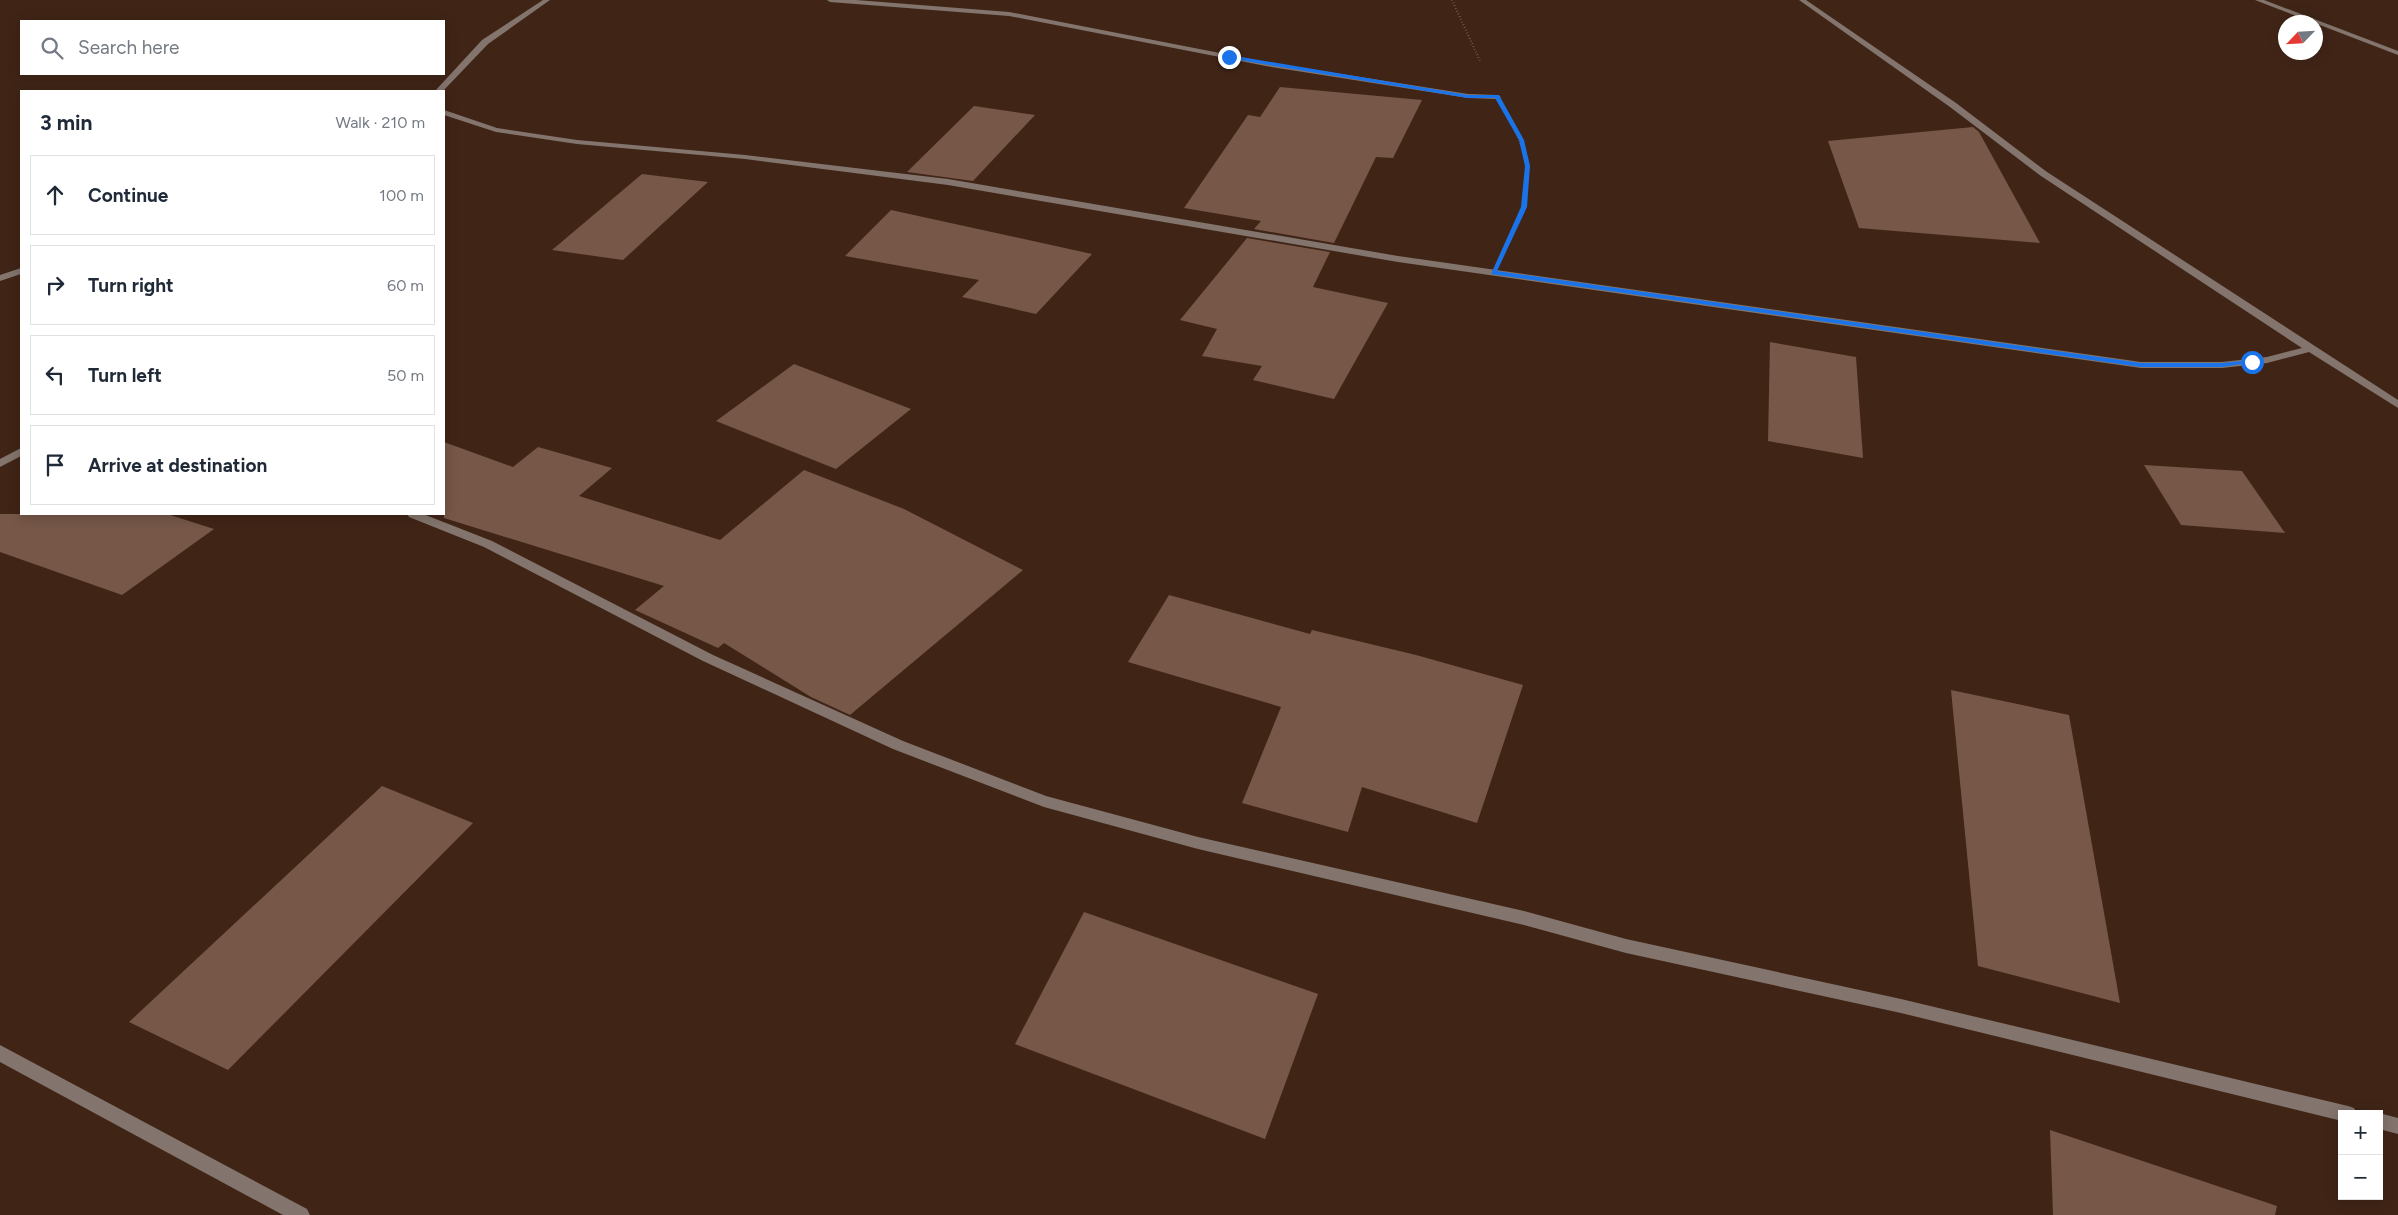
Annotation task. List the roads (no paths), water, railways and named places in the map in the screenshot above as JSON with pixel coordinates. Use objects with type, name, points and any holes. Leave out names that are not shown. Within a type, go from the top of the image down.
[{"type":"street","points":[[440,90],[485,42],[547,0]]},
{"type":"street","points":[[830,0],[1009,14],[1266,64],[1468,96],[1497,96]]},
{"type":"street","points":[[1802,0],[1953,105],[2052,180],[2309,349],[2398,404]]},
{"type":"street","points":[[2258,0],[2398,53]]},
{"type":"street","points":[[445,112],[496,130],[577,142],[745,157],[948,182],[1398,259],[2141,365],[2222,365],[2267,360],[2309,349]]},
{"type":"street","points":[[0,278],[20,271]]},
{"type":"street","points":[[0,464],[20,452]]},
{"type":"street","points":[[416,515],[488,544],[708,658],[889,741],[1044,801],[1198,843],[1524,918],[1626,946],[1900,1006],[2338,1112]]},
{"type":"street","points":[[0,1054],[301,1215]]},
{"type":"street","points":[[2383,1122],[2398,1126]]}]
